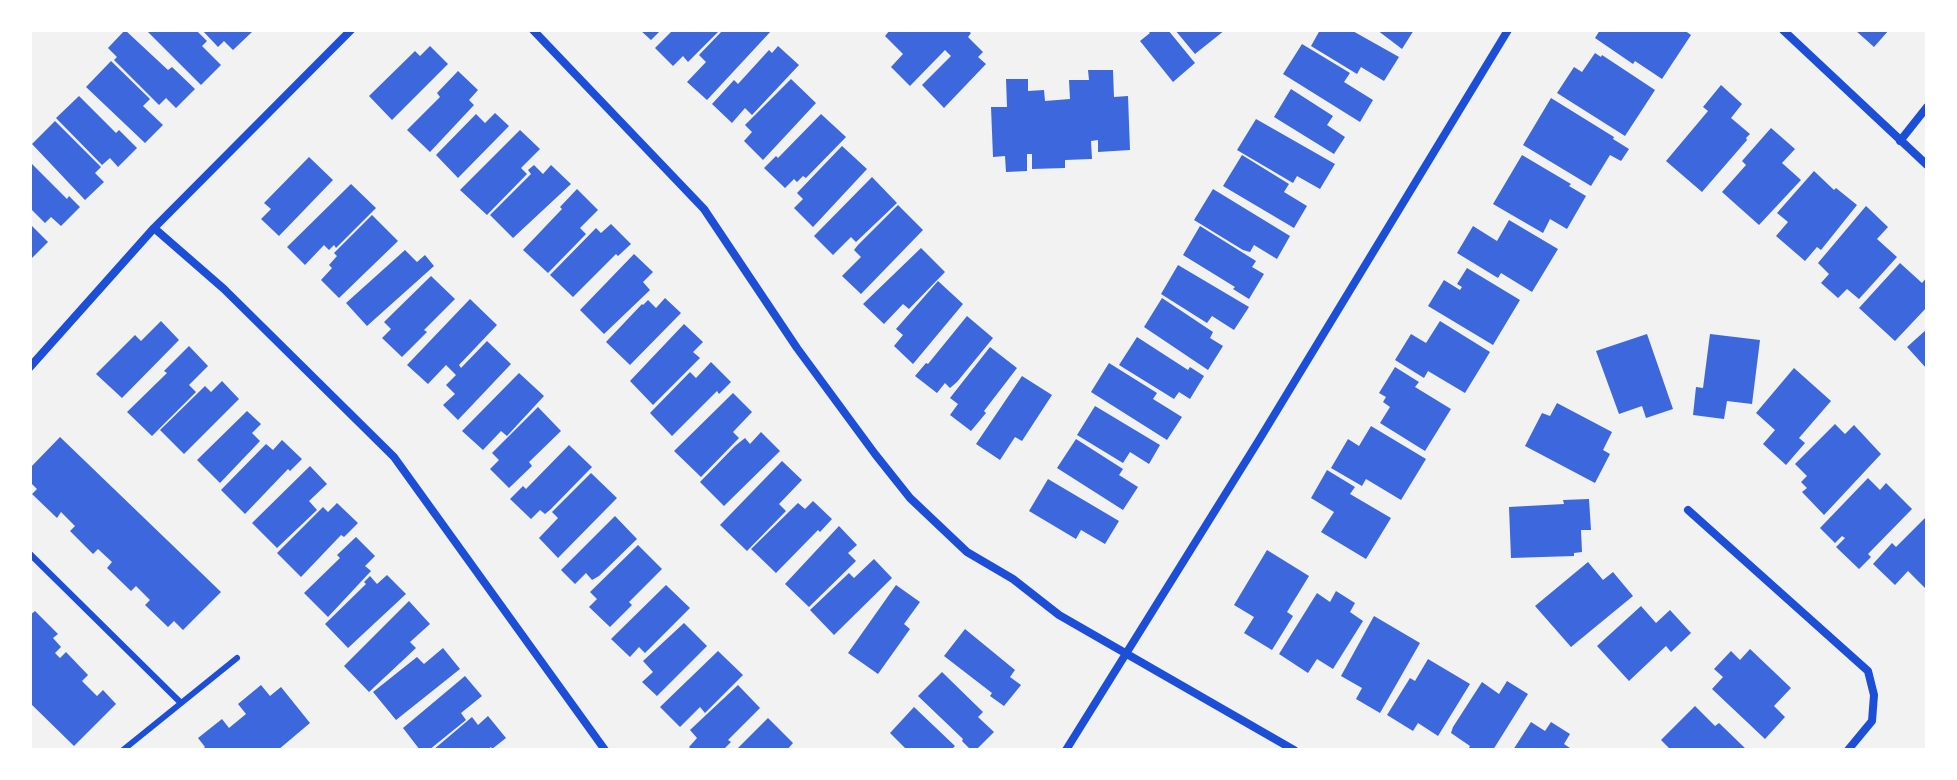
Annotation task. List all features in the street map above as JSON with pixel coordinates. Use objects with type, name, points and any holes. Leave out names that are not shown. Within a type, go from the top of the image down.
[{"type":"street","points":[[30,367],[154,228],[351,30]]},
{"type":"street","points":[[533,30],[704,209],[797,348],[910,498],[967,552],[1013,579],[1059,615],[1294,750]]},
{"type":"street","points":[[1066,750],[1508,30]]},
{"type":"street","points":[[1783,30],[1927,165]]},
{"type":"street","points":[[1900,141],[1927,107]]},
{"type":"street","points":[[154,228],[224,289],[394,457],[605,750]]},
{"type":"street","points":[[1688,510],[1868,671],[1874,695],[1872,721],[1848,750]]},
{"type":"lane","points":[[30,554],[181,703]]},
{"type":"lane","points":[[123,750],[237,658]]},
{"type":"building","points":[[125,30],[168,70],[172,67],[195,89],[176,108],[166,98],[159,105],[114,60],[117,57],[108,48]]},
{"type":"building","points":[[146,30],[196,30],[207,41],[202,46],[221,65],[201,85]]},
{"type":"building","points":[[202,30],[252,32],[233,50],[224,41],[218,47]]},
{"type":"building","points":[[640,30],[661,30],[651,40]]},
{"type":"building","points":[[673,30],[720,30],[688,62],[683,56],[673,66],[655,48]]},
{"type":"building","points":[[723,30],[772,30],[707,100],[687,82],[706,62],[699,55]]},
{"type":"building","points":[[890,30],[967,30],[971,33],[968,37],[983,52],[978,57],[986,64],[944,108],[922,85],[951,56],[945,50],[910,86],[891,67],[903,54],[885,36]]},
{"type":"building","points":[[1147,30],[1168,30],[1195,63],[1173,82],[1140,41],[1150,33]]},
{"type":"building","points":[[1175,30],[1225,30],[1195,54]]},
{"type":"building","points":[[1320,30],[1351,30],[1399,57],[1384,81],[1361,67],[1357,74],[1311,46]]},
{"type":"building","points":[[1377,30],[1414,30],[1402,49]]},
{"type":"building","points":[[1600,30],[1684,30],[1691,35],[1662,79],[1595,38]]},
{"type":"building","points":[[1855,30],[1889,30],[1874,47]]},
{"type":"building","points":[[1302,44],[1350,73],[1344,82],[1373,100],[1360,122],[1283,74]]},
{"type":"building","points":[[430,46],[448,64],[392,120],[369,96],[415,51],[420,56]]},
{"type":"building","points":[[778,46],[799,65],[752,115],[745,108],[732,123],[712,104],[734,80],[738,84],[769,50],[772,53]]},
{"type":"building","points":[[1595,53],[1655,90],[1625,136],[1557,93],[1574,67],[1582,72]]},
{"type":"building","points":[[111,61],[150,99],[143,106],[163,125],[145,143],[86,87]]},
{"type":"building","points":[[1088,70],[1113,70],[1114,97],[1128,96],[1130,150],[1098,152],[1098,140],[1091,141],[1092,159],[1065,160],[1065,168],[1032,169],[1032,154],[1027,154],[1027,171],[1006,172],[1005,156],[993,157],[991,107],[1007,107],[1006,79],[1028,79],[1028,91],[1044,90],[1045,101],[1070,99],[1069,80],[1089,80]]},
{"type":"building","points":[[458,71],[478,90],[469,100],[474,105],[430,152],[407,130],[440,97],[437,93]]},
{"type":"building","points":[[791,79],[816,103],[763,160],[744,141],[752,132],[745,125]]},
{"type":"building","points":[[1721,85],[1742,104],[1731,118],[1750,134],[1702,192],[1666,161],[1708,111],[1703,107]]},
{"type":"building","points":[[1291,89],[1333,116],[1327,125],[1345,137],[1334,154],[1274,117]]},
{"type":"building","points":[[79,96],[116,133],[119,130],[137,148],[118,167],[110,158],[102,165],[56,118]]},
{"type":"building","points":[[1551,98],[1629,149],[1621,161],[1610,155],[1591,186],[1523,145]]},
{"type":"building","points":[[495,113],[509,126],[458,178],[436,155],[476,114],[485,123]]},
{"type":"building","points":[[821,114],[846,137],[806,178],[803,176],[797,182],[794,179],[785,188],[764,168]]},
{"type":"building","points":[[1256,119],[1335,164],[1320,189],[1297,176],[1293,183],[1237,150]]},
{"type":"building","points":[[55,121],[101,167],[95,173],[104,182],[85,200],[32,144]]},
{"type":"building","points":[[1771,128],[1795,149],[1782,163],[1801,180],[1759,225],[1722,192],[1746,165],[1742,161]]},
{"type":"building","points":[[520,130],[540,149],[521,168],[527,174],[487,215],[460,190]]},
{"type":"building","points":[[842,146],[867,169],[813,227],[794,208],[803,199],[797,193]]},
{"type":"building","points":[[1242,155],[1289,184],[1284,192],[1307,206],[1294,228],[1223,186]]},
{"type":"building","points":[[1522,155],[1586,196],[1567,229],[1550,219],[1543,233],[1493,204]]},
{"type":"building","points":[[309,157],[333,180],[279,236],[261,219],[271,209],[264,203]]},
{"type":"building","points":[[30,162],[67,199],[69,196],[80,207],[61,226],[51,217],[45,223],[30,208]]},
{"type":"building","points":[[534,165],[543,174],[551,165],[571,184],[513,238],[490,215],[531,174],[528,170]]},
{"type":"building","points":[[1814,171],[1834,190],[1836,188],[1857,205],[1821,250],[1817,247],[1805,261],[1776,236],[1788,222],[1777,213]]},
{"type":"building","points":[[872,177],[897,203],[856,242],[851,237],[833,255],[814,236]]},
{"type":"building","points":[[351,184],[376,208],[336,248],[334,245],[329,250],[324,245],[305,265],[287,247]]},
{"type":"building","points":[[577,189],[598,210],[580,228],[586,234],[548,273],[523,250]]},
{"type":"building","points":[[1213,189],[1290,236],[1277,259],[1254,245],[1250,252],[1243,250],[1194,220]]},
{"type":"building","points":[[898,205],[923,230],[861,294],[842,276],[861,257],[854,250]]},
{"type":"building","points":[[1866,206],[1888,227],[1877,239],[1897,257],[1859,299],[1847,289],[1838,298],[1821,283],[1829,274],[1818,263]]},
{"type":"building","points":[[372,215],[398,241],[339,298],[321,280],[332,268],[329,265],[337,256],[334,253]]},
{"type":"building","points":[[1509,220],[1558,249],[1532,292],[1501,273],[1498,278],[1457,253],[1473,226],[1497,241]]},
{"type":"building","points":[[30,224],[48,242],[30,260]]},
{"type":"building","points":[[611,224],[631,244],[618,256],[616,254],[573,297],[550,275],[596,228],[601,233]]},
{"type":"building","points":[[1200,226],[1256,261],[1252,267],[1264,274],[1249,299],[1183,255]]},
{"type":"building","points":[[921,248],[945,272],[909,309],[903,304],[884,324],[863,304]]},
{"type":"building","points":[[405,250],[417,262],[425,255],[434,266],[367,326],[346,303]]},
{"type":"building","points":[[634,254],[653,272],[643,282],[650,290],[604,334],[580,310]]},
{"type":"building","points":[[1900,263],[1922,283],[1927,277],[1927,307],[1895,341],[1859,308]]},
{"type":"building","points":[[1178,265],[1249,307],[1234,330],[1212,316],[1207,323],[1161,294]]},
{"type":"building","points":[[1467,268],[1520,300],[1493,345],[1428,306],[1444,280],[1460,290],[1462,287],[1457,284]]},
{"type":"building","points":[[431,276],[455,299],[402,357],[382,338],[391,329],[384,322]]},
{"type":"building","points":[[938,281],[963,304],[913,364],[894,346],[903,335],[896,329]]},
{"type":"building","points":[[665,298],[681,313],[630,365],[606,342],[642,304],[648,300],[656,308]]},
{"type":"building","points":[[1162,298],[1213,332],[1210,338],[1223,346],[1208,370],[1144,327]]},
{"type":"building","points":[[470,299],[497,325],[459,365],[461,368],[487,341],[511,364],[458,420],[443,405],[455,394],[446,385],[456,375],[446,365],[428,384],[407,365]]},
{"type":"building","points":[[967,316],[993,338],[957,382],[950,388],[945,383],[937,393],[915,376]]},
{"type":"building","points":[[161,321],[179,340],[122,398],[96,374],[135,335],[141,341]]},
{"type":"building","points":[[1440,321],[1490,352],[1465,393],[1428,371],[1424,378],[1395,360],[1411,334],[1426,343]]},
{"type":"building","points":[[684,324],[703,342],[693,352],[700,358],[653,405],[630,381]]},
{"type":"building","points":[[1927,329],[1927,369],[1907,347]]},
{"type":"building","points":[[1647,334],[1673,409],[1646,418],[1642,406],[1619,414],[1596,351]]},
{"type":"building","points":[[1710,334],[1760,340],[1752,404],[1727,401],[1724,419],[1693,415],[1696,387],[1703,388]]},
{"type":"building","points":[[1137,337],[1188,370],[1190,367],[1204,376],[1190,399],[1179,392],[1174,399],[1119,365]]},
{"type":"building","points":[[189,346],[208,366],[189,385],[196,392],[152,436],[127,412],[167,373],[164,371]]},
{"type":"building","points":[[990,347],[1017,368],[971,431],[950,415],[958,404],[950,398]]},
{"type":"building","points":[[711,362],[731,382],[719,394],[717,391],[672,436],[650,413],[690,372],[696,378]]},
{"type":"building","points":[[1109,363],[1157,393],[1153,399],[1182,417],[1167,440],[1091,392]]},
{"type":"building","points":[[1395,367],[1419,382],[1415,387],[1451,409],[1425,451],[1380,423],[1390,407],[1383,402],[1386,397],[1379,393]]},
{"type":"building","points":[[1794,368],[1831,401],[1799,438],[1805,443],[1786,465],[1763,444],[1775,430],[1756,413]]},
{"type":"building","points":[[519,373],[544,396],[507,436],[501,431],[483,450],[462,431]]},
{"type":"building","points":[[1022,376],[1052,395],[1022,441],[1015,437],[1000,460],[976,444]]},
{"type":"building","points":[[222,381],[239,399],[184,454],[160,430],[205,386],[211,392]]},
{"type":"building","points":[[733,393],[752,412],[733,432],[739,438],[701,477],[674,451]]},
{"type":"building","points":[[1557,403],[1612,432],[1603,450],[1610,454],[1595,483],[1525,446],[1542,413],[1550,416]]},
{"type":"building","points":[[1095,406],[1160,445],[1149,464],[1130,452],[1123,463],[1077,435]]},
{"type":"building","points":[[538,407],[561,431],[529,462],[532,466],[509,488],[490,469],[499,460],[492,453]]},
{"type":"building","points":[[247,411],[261,424],[252,433],[260,441],[220,483],[197,460]]},
{"type":"building","points":[[1835,424],[1845,434],[1854,425],[1881,454],[1824,515],[1802,492],[1807,488],[1801,482],[1807,476],[1795,464]]},
{"type":"building","points":[[1371,426],[1426,459],[1401,500],[1366,479],[1362,486],[1331,468],[1348,439],[1359,446]]},
{"type":"building","points":[[761,432],[780,451],[724,506],[700,482],[735,446],[745,438],[750,444]]},
{"type":"building","points":[[60,437],[221,592],[183,630],[174,621],[168,627],[145,605],[150,600],[136,586],[131,591],[107,568],[112,562],[98,549],[93,554],[70,531],[75,526],[61,512],[57,518],[32,494],[37,489],[30,482],[30,468]]},
{"type":"building","points":[[1076,439],[1123,469],[1119,475],[1138,487],[1123,510],[1057,468]]},
{"type":"building","points":[[282,440],[302,459],[290,471],[288,469],[245,514],[221,490],[266,444],[273,450]]},
{"type":"building","points":[[569,445],[592,467],[551,509],[545,514],[540,510],[531,519],[510,499],[523,486],[526,489]]},
{"type":"building","points":[[782,461],[802,480],[779,504],[786,511],[747,551],[720,525]]},
{"type":"building","points":[[310,466],[327,484],[309,501],[317,510],[277,548],[252,523]]},
{"type":"building","points":[[1327,470],[1355,487],[1350,494],[1391,518],[1366,559],[1321,532],[1334,512],[1311,498]]},
{"type":"building","points":[[591,473],[617,498],[558,558],[539,538],[558,518],[552,512]]},
{"type":"building","points":[[1868,478],[1880,490],[1886,483],[1912,509],[1868,554],[1871,557],[1859,569],[1836,547],[1845,538],[1842,536],[1835,543],[1820,528]]},
{"type":"building","points":[[1048,479],[1119,521],[1105,544],[1081,530],[1076,539],[1029,511]]},
{"type":"building","points":[[1589,499],[1591,530],[1581,530],[1582,552],[1574,553],[1574,556],[1511,558],[1509,507],[1564,504],[1563,500]]},
{"type":"building","points":[[813,501],[832,519],[776,573],[751,549],[798,503],[805,509]]},
{"type":"building","points":[[337,503],[358,523],[344,537],[341,535],[301,577],[277,553],[323,507],[328,512]]},
{"type":"building","points":[[615,516],[637,539],[599,576],[592,580],[586,573],[575,584],[561,570]]},
{"type":"building","points":[[1927,516],[1927,586],[1925,588],[1908,571],[1895,585],[1873,564],[1892,543],[1896,547]]},
{"type":"building","points":[[839,526],[857,545],[848,553],[856,561],[809,607],[785,584]]},
{"type":"building","points":[[356,537],[375,556],[365,566],[371,571],[328,617],[304,593],[340,558],[337,555]]},
{"type":"building","points":[[638,545],[662,569],[629,602],[632,605],[610,627],[589,607],[597,599],[590,592]]},
{"type":"building","points":[[1267,550],[1309,576],[1287,612],[1293,616],[1272,650],[1244,633],[1254,617],[1234,605]]},
{"type":"building","points":[[874,559],[892,578],[834,635],[810,610],[849,573],[854,578]]},
{"type":"building","points":[[1588,562],[1603,580],[1613,572],[1633,596],[1571,647],[1535,606]]},
{"type":"building","points":[[387,575],[406,594],[348,648],[325,624],[366,584],[364,582],[370,576],[377,584]]},
{"type":"building","points":[[666,585],[690,608],[645,653],[639,647],[630,657],[611,639]]},
{"type":"building","points":[[896,585],[920,602],[904,624],[910,629],[878,674],[848,653]]},
{"type":"building","points":[[1336,591],[1355,603],[1350,612],[1363,621],[1333,669],[1317,659],[1308,673],[1279,654],[1317,593],[1330,602]]},
{"type":"building","points":[[409,601],[430,624],[410,642],[416,648],[369,692],[344,666]]},
{"type":"building","points":[[1641,606],[1656,623],[1670,610],[1691,633],[1671,652],[1666,646],[1629,681],[1597,646]]},
{"type":"building","points":[[35,611],[58,634],[53,638],[61,647],[55,653],[60,658],[66,652],[88,675],[82,681],[97,696],[103,690],[116,704],[74,746],[30,703],[30,615]]},
{"type":"building","points":[[1374,616],[1420,643],[1380,713],[1356,699],[1362,688],[1341,676]]},
{"type":"building","points":[[684,623],[707,646],[657,696],[642,682],[653,672],[643,661]]},
{"type":"building","points":[[965,629],[1015,670],[1010,677],[1021,685],[1004,706],[944,656]]},
{"type":"building","points":[[443,648],[460,669],[396,720],[373,692],[417,657],[424,664]]},
{"type":"building","points":[[1750,649],[1791,688],[1774,706],[1785,717],[1765,739],[1712,689],[1723,677],[1714,669],[1731,651],[1740,660]]},
{"type":"building","points":[[718,651],[743,675],[705,713],[700,707],[680,727],[660,707]]},
{"type":"building","points":[[1428,659],[1470,684],[1438,736],[1418,723],[1413,731],[1387,715],[1410,678],[1415,681]]},
{"type":"building","points":[[942,672],[983,712],[978,717],[994,732],[976,750],[971,750],[918,696]]},
{"type":"building","points":[[465,676],[482,696],[461,713],[466,720],[429,750],[420,750],[403,728]]},
{"type":"building","points":[[1507,681],[1528,694],[1493,750],[1468,750],[1470,746],[1451,733],[1453,727],[1482,682],[1499,694]]},
{"type":"building","points":[[261,685],[270,696],[281,687],[310,723],[278,750],[202,750],[205,747],[198,738],[222,719],[229,728],[246,714],[238,704]]},
{"type":"building","points":[[738,685],[760,708],[728,740],[731,742],[723,750],[692,750],[689,747],[697,738],[690,730]]},
{"type":"building","points":[[1695,706],[1715,726],[1719,723],[1747,750],[1671,750],[1661,740]]},
{"type":"building","points":[[914,707],[955,746],[951,750],[907,750],[890,733]]},
{"type":"building","points":[[488,716],[506,738],[492,749],[433,750],[472,717],[478,725]]},
{"type":"building","points":[[768,718],[793,743],[787,750],[736,750]]},
{"type":"building","points":[[1531,722],[1545,731],[1551,722],[1570,734],[1564,744],[1573,750],[1513,750]]}]
